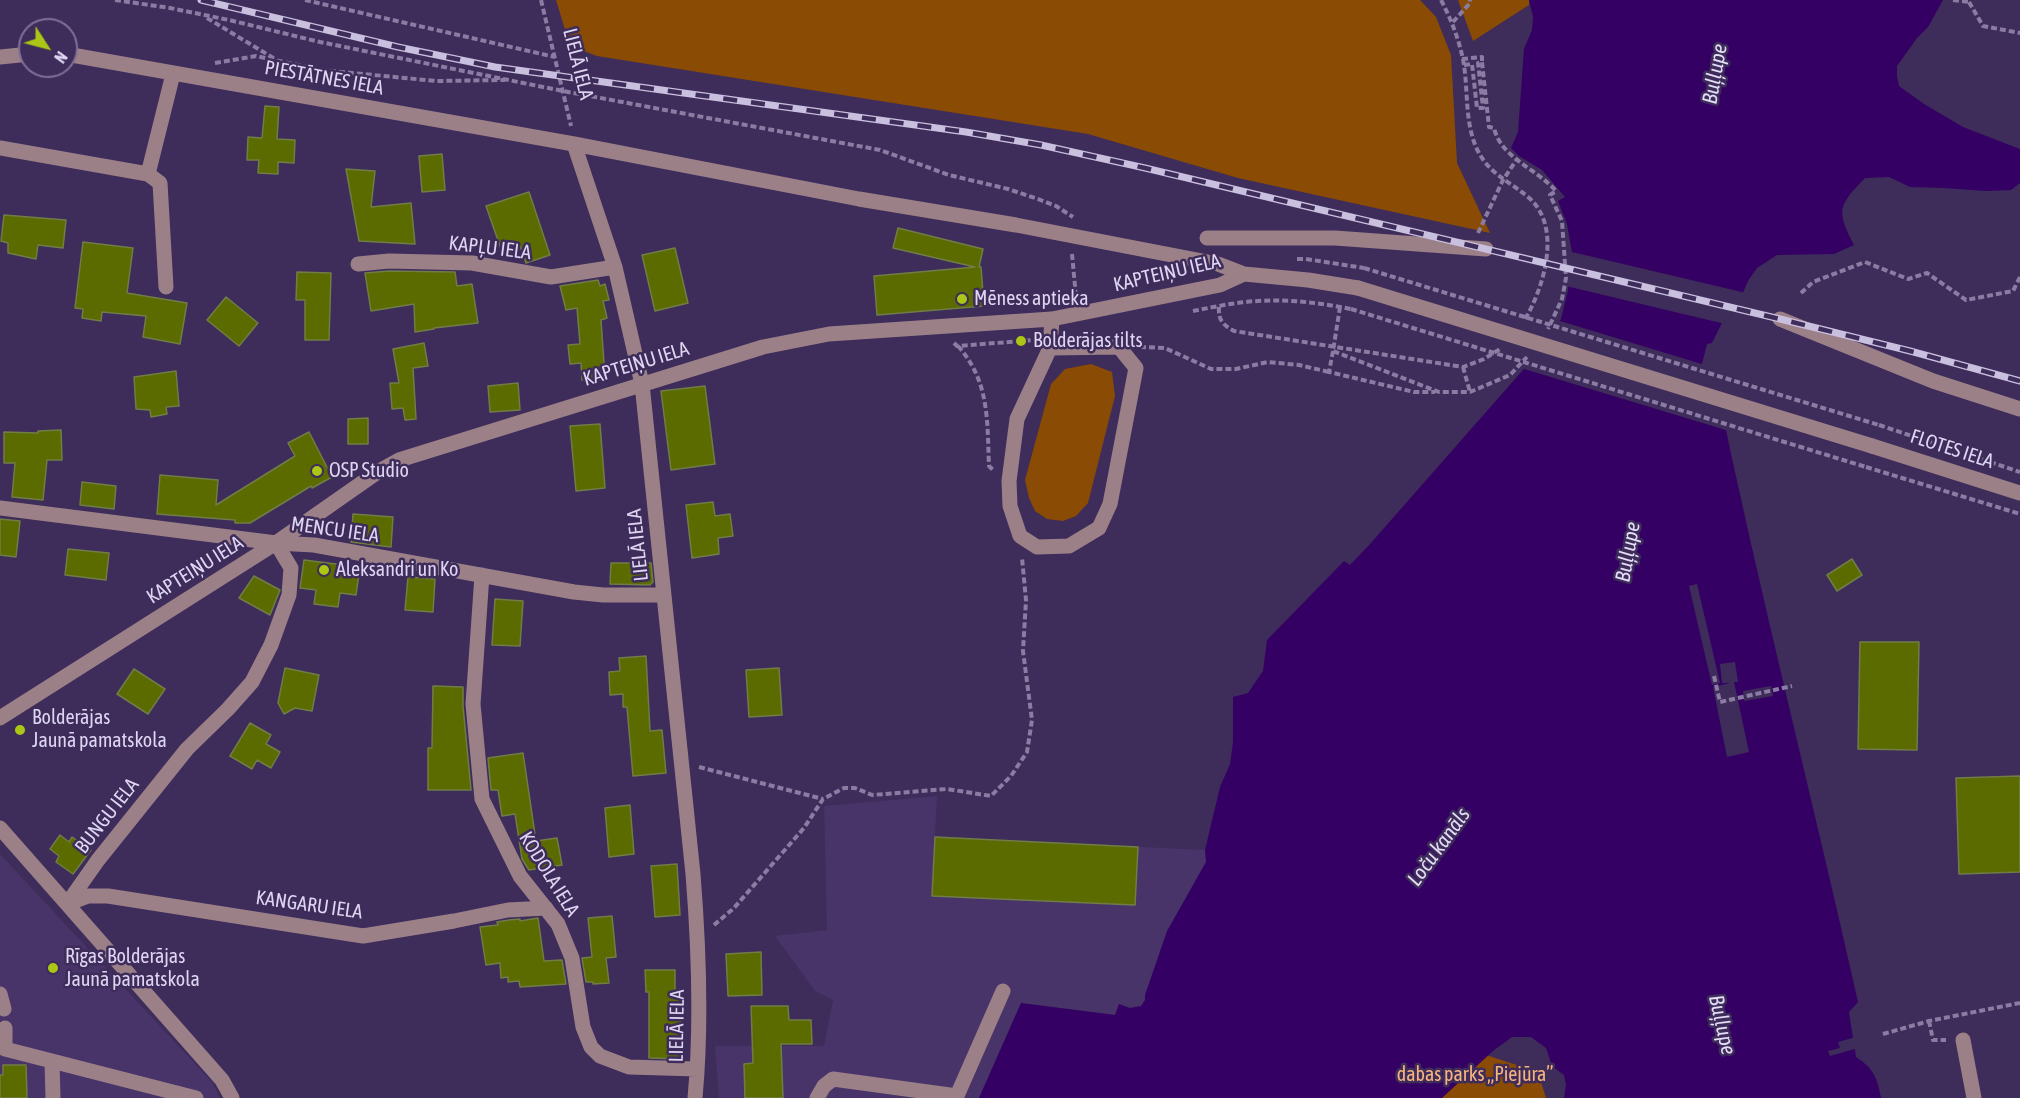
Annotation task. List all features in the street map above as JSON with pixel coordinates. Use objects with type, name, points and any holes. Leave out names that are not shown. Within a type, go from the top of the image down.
[{"type":"street","points":[[0,57],[18,55]]},
{"type":"street","name":"PIESTĀTNES IELA","points":[[78,56],[1016,225],[1218,264],[1244,274]]},
{"type":"street","points":[[148,174],[178,74]]},
{"type":"street","name":"LIELĀ IELA","points":[[574,144],[615,267],[642,384],[698,936],[700,1035],[696,1096]]},
{"type":"street","points":[[0,148],[148,174],[159,183],[166,287]]},
{"type":"street","points":[[1207,238],[1335,238],[1481,243]]},
{"type":"street","name":"KAPĻU IELA","points":[[358,264],[389,261],[472,263],[551,277],[615,267]]},
{"type":"street","name":"KAPTEIŅU IELA","points":[[0,718],[276,543],[379,471],[399,460],[763,347],[829,334],[1053,319],[1220,285],[1244,274],[1308,280],[1358,288],[1872,446]]},
{"type":"street","points":[[1050,348],[1119,347],[1136,368],[1110,504],[1099,528],[1070,546],[1037,547],[1020,536],[1010,506],[1009,481],[1017,419],[1050,348],[1053,319]]},
{"type":"street","points":[[1780,319],[1933,381],[2020,410]]},
{"type":"street","name":"FLOTES IELA","points":[[1872,446],[2020,493]]},
{"type":"street","name":"MENCU IELA","points":[[0,508],[276,543],[314,545],[583,593],[664,595]]},
{"type":"street","name":"BUNGU IELA","points":[[67,904],[98,860],[180,757],[252,682],[271,645],[289,595],[291,568],[276,543]]},
{"type":"street","name":"KODOLA IELA","points":[[482,575],[473,704],[482,799],[520,876],[558,924],[572,958],[583,1028],[591,1047],[600,1056],[629,1067],[698,1069]]},
{"type":"street","points":[[0,828],[222,1080],[232,1098]]},
{"type":"street","name":"KANGARU IELA","points":[[67,904],[88,896],[108,896],[363,936],[508,910],[546,908]]},
{"type":"street","points":[[817,1098],[824,1086],[833,1079],[956,1097],[1003,991]]},
{"type":"street","points":[[5,1028],[5,1050],[196,1098]]},
{"type":"street","points":[[1963,1040],[1974,1098]]},
{"type":"street","points":[[52,1061],[53,1098]]},
{"type":"path","points":[[115,0],[170,8],[320,42],[563,91],[880,150],[949,175],[1008,189],[1038,199],[1056,206],[1079,220]]},
{"type":"path","points":[[305,0],[555,57]]},
{"type":"path","name":"LIELĀ IELA","points":[[541,0],[568,109],[574,144]]},
{"type":"path","points":[[1454,22],[1470,0]]},
{"type":"path","points":[[1953,0],[1970,1],[1983,26],[2020,33]]},
{"type":"path","points":[[204,16],[278,61]]},
{"type":"path","points":[[178,74],[219,61],[256,57],[321,70],[436,81],[514,80]]},
{"type":"path","points":[[1462,59],[1482,57],[1482,62]]},
{"type":"path","points":[[1481,243],[1503,180],[1517,159]]},
{"type":"path","points":[[1306,259],[1364,268],[1879,425],[2020,472]]},
{"type":"path","points":[[1801,294],[1813,282],[1865,262],[1908,279],[1927,273],[1966,300],[2013,291],[2020,277]]},
{"type":"path","points":[[1219,306],[1284,300],[1351,309],[2020,514]]},
{"type":"path","points":[[1329,372],[1340,307]]},
{"type":"path","points":[[957,346],[970,360],[978,375],[987,419],[989,466],[1009,481]]},
{"type":"path","points":[[1119,347],[1165,348],[1211,369],[1236,369],[1268,362],[1299,365],[1414,392],[1439,392]]},
{"type":"path","points":[[1463,367],[1470,392]]},
{"type":"path","points":[[698,936],[734,908],[804,828],[823,799],[844,788],[855,788],[872,795],[947,789],[991,796],[1011,776],[1027,752],[1032,720],[1023,651],[1026,600],[1020,536]]},
{"type":"path","points":[[1714,676],[1720,702],[1792,686]]},
{"type":"path","points":[[682,763],[823,799]]},
{"type":"path","points":[[1883,1035],[1929,1021],[2020,1003]]},
{"type":"path","points":[[1929,1021],[1933,1040],[1963,1040]]},
{"type":"shaded area","points":[[937,796],[935,837],[1205,850],[1206,862],[1195,881],[1141,1006],[1115,1015],[1021,1003],[979,1098],[719,1098],[715,1046],[824,1046],[833,1000],[815,991],[775,936],[827,930],[824,806]]},
{"type":"shaded area","name":"Rīgas Bolderājas Jaunā pamatskola","points":[[0,854],[212,1082],[220,1098],[0,1098]]},
{"type":"green space","points":[[556,0],[1420,0],[1436,17],[1451,55],[1457,163],[1490,233],[1238,178],[1088,134],[597,56],[570,46]]},
{"type":"green space","points":[[1458,0],[1529,0],[1529,5],[1473,41]]},
{"type":"green space","points":[[1091,364],[1112,372],[1115,396],[1088,503],[1076,516],[1063,521],[1047,519],[1035,511],[1025,480],[1051,384],[1065,369]]},
{"type":"green space","name":"dabas parks „Piejūra”","points":[[1471,1050],[1538,1072],[1546,1098],[1414,1098]]},
{"type":"water","points":[[1529,0],[1943,0],[1928,27],[1897,66],[1899,86],[1963,127],[2020,149],[2020,183],[2011,190],[1910,187],[1889,177],[1865,178],[1849,195],[1843,209],[1844,224],[1854,245],[1834,254],[1777,255],[1757,268],[1712,343],[1707,344],[1700,372],[1704,380],[1716,383],[1858,1002],[1849,1012],[1856,1057],[1874,1074],[1881,1098],[1564,1098],[1566,1085],[1564,1075],[1552,1066],[1546,1048],[1531,1037],[1512,1037],[1493,1051],[1442,1098],[979,1098],[1021,1003],[1115,1015],[1119,1004],[1130,1008],[1141,1006],[1145,1000],[1167,931],[1206,862],[1205,850],[1220,787],[1230,764],[1233,742],[1233,697],[1248,693],[1263,671],[1267,640],[1344,561],[1350,565],[1370,544],[1530,362],[1561,319],[1568,290],[1572,252],[1567,224],[1558,201],[1565,197],[1542,170],[1519,156],[1511,148],[1518,132],[1524,49],[1532,30],[1533,17]]},
{"type":"pier","points":[[1568,251],[1746,293],[1725,324],[1566,286]]},
{"type":"pier","points":[[1557,320],[1705,365],[1703,372],[1706,377],[1718,382],[1729,431],[1521,368]]},
{"type":"pier","points":[[1697,584],[1720,683],[1712,685],[1689,586]]},
{"type":"pier","points":[[1735,662],[1738,682],[1734,682],[1749,752],[1727,757],[1713,687],[1730,683],[1722,683],[1720,664]]},
{"type":"pier","points":[[1771,686],[1773,696],[1744,701],[1743,691]]},
{"type":"pier","points":[[1856,1037],[1858,1048],[1830,1056],[1828,1051],[1840,1048],[1838,1042]]},
{"type":"building","points":[[265,106],[279,107],[277,139],[295,140],[294,163],[278,162],[278,174],[258,173],[259,160],[247,160],[248,137],[262,138]]},
{"type":"building","points":[[442,154],[445,190],[422,192],[419,156]]},
{"type":"building","points":[[346,169],[375,171],[371,207],[411,203],[415,244],[359,241]]},
{"type":"building","points":[[529,192],[550,255],[526,263],[519,243],[501,249],[486,206]]},
{"type":"building","points":[[4,215],[66,220],[63,248],[38,245],[36,259],[8,253],[8,243],[1,241]]},
{"type":"building","points":[[898,228],[983,249],[979,267],[981,267],[984,306],[877,315],[874,276],[975,267],[893,248]]},
{"type":"building","points":[[83,242],[133,248],[127,293],[187,303],[180,344],[143,337],[146,316],[102,312],[101,321],[82,318],[83,309],[75,308]]},
{"type":"building","points":[[675,248],[688,303],[655,311],[642,255]]},
{"type":"building","points":[[297,272],[331,273],[329,340],[305,340],[305,300],[296,300]]},
{"type":"building","points":[[455,272],[457,286],[472,284],[478,323],[415,332],[414,304],[371,311],[365,273]]},
{"type":"building","points":[[598,280],[600,286],[605,284],[609,300],[603,301],[607,318],[601,320],[605,378],[582,380],[581,363],[570,364],[568,345],[580,344],[577,308],[566,310],[560,286]]},
{"type":"building","points":[[226,297],[258,323],[239,346],[207,320]]},
{"type":"building","points":[[424,343],[428,366],[413,368],[416,419],[405,420],[403,408],[392,409],[390,383],[399,383],[393,349]]},
{"type":"building","points":[[176,371],[179,406],[166,407],[167,414],[151,417],[150,410],[136,409],[134,377]]},
{"type":"building","points":[[518,383],[520,410],[490,412],[488,386]]},
{"type":"building","points":[[705,386],[715,464],[671,470],[661,391]]},
{"type":"building","points":[[368,418],[368,444],[348,444],[348,419]]},
{"type":"building","points":[[600,424],[605,488],[576,491],[570,426]]},
{"type":"building","points":[[61,430],[62,460],[47,460],[43,500],[12,497],[15,463],[4,463],[4,432],[38,433],[38,431]]},
{"type":"building","points":[[309,432],[332,477],[312,488],[311,486],[250,523],[157,514],[160,475],[218,480],[216,505],[295,456],[288,443]]},
{"type":"building","points":[[82,482],[116,486],[114,509],[80,505]]},
{"type":"building","points":[[713,502],[715,516],[730,514],[733,536],[718,538],[719,554],[692,558],[686,505]]},
{"type":"building","points":[[353,514],[393,517],[391,547],[351,542]]},
{"type":"building","points":[[0,519],[20,521],[16,557],[0,555]]},
{"type":"building","points":[[68,549],[109,553],[106,580],[65,575]]},
{"type":"building","points":[[1852,559],[1862,575],[1837,591],[1827,575]]},
{"type":"building","points":[[304,560],[360,567],[356,595],[340,593],[338,607],[314,604],[316,590],[300,588]]},
{"type":"building","points":[[611,563],[651,563],[653,582],[650,585],[610,584]]},
{"type":"building","points":[[254,576],[280,590],[270,615],[239,598]]},
{"type":"building","points":[[408,577],[435,579],[433,612],[405,610]]},
{"type":"building","points":[[495,599],[523,601],[520,646],[492,645]]},
{"type":"building","points":[[1860,642],[1919,642],[1917,750],[1858,749]]},
{"type":"building","points":[[646,656],[650,731],[662,730],[666,773],[633,776],[627,707],[623,707],[623,694],[610,695],[609,672],[620,671],[619,658]]},
{"type":"building","points":[[285,668],[319,675],[312,711],[295,708],[284,714],[278,703]]},
{"type":"building","points":[[779,668],[782,715],[749,717],[746,670]]},
{"type":"building","points":[[134,669],[165,689],[148,714],[117,694]]},
{"type":"building","points":[[433,686],[463,687],[471,790],[428,790],[428,748],[432,748]]},
{"type":"building","points":[[250,723],[271,735],[266,744],[280,752],[271,768],[257,760],[252,769],[230,756]]},
{"type":"building","points":[[523,753],[536,841],[557,838],[562,865],[529,870],[522,859],[515,814],[502,816],[498,790],[491,790],[488,758]]},
{"type":"building","points":[[2020,776],[2020,872],[1959,874],[1956,778]]},
{"type":"building","points":[[630,805],[634,854],[609,857],[605,808]]},
{"type":"building","points":[[60,835],[69,842],[72,837],[91,850],[73,874],[56,862],[59,856],[50,849]]},
{"type":"building","points":[[935,837],[1138,847],[1135,905],[932,896]]},
{"type":"building","points":[[677,864],[680,915],[655,917],[651,866]]},
{"type":"building","points":[[612,916],[616,957],[606,958],[609,983],[586,982],[582,958],[592,957],[588,918]]},
{"type":"building","points":[[538,918],[544,961],[562,960],[566,984],[520,987],[519,981],[508,982],[508,977],[501,978],[500,963],[486,965],[480,927],[498,925],[497,922],[509,920]]},
{"type":"building","points":[[761,952],[762,995],[728,996],[726,954]]},
{"type":"building","points":[[645,970],[675,970],[675,991],[681,992],[681,1059],[649,1058],[649,992],[646,992]]},
{"type":"building","points":[[751,1006],[788,1006],[789,1020],[811,1020],[812,1044],[781,1044],[783,1098],[745,1098],[744,1064],[753,1063]]},
{"type":"building","points":[[3,1065],[26,1065],[27,1098],[0,1098],[0,1075],[3,1075]]},
{"type":"railway","points":[[201,0],[398,47],[495,67],[966,132],[1041,145],[1780,319],[2020,381]]},
{"type":"place","name":"Mēness aptieka","points":[[962,299]]},
{"type":"place","name":"Bolderājas tilts","points":[[1021,341]]},
{"type":"place","name":"OSP Studio","points":[[317,471]]},
{"type":"place","name":"Aleksandri un Ko","points":[[324,570]]},
{"type":"place","name":"Bolderājas Jaunā pamatskola","points":[[20,730]]},
{"type":"place","name":"Rīgas Bolderājas Jaunā pamatskola","points":[[53,968]]},
{"type":"water label","name":"Buļļupe","points":[[1715,74]]},
{"type":"water label","name":"Buļļupe","points":[[1628,552]]},
{"type":"water label","name":"Loču kanāls","points":[[1439,847]]},
{"type":"water label","name":"Buļļupe","points":[[1722,1025]]}]
